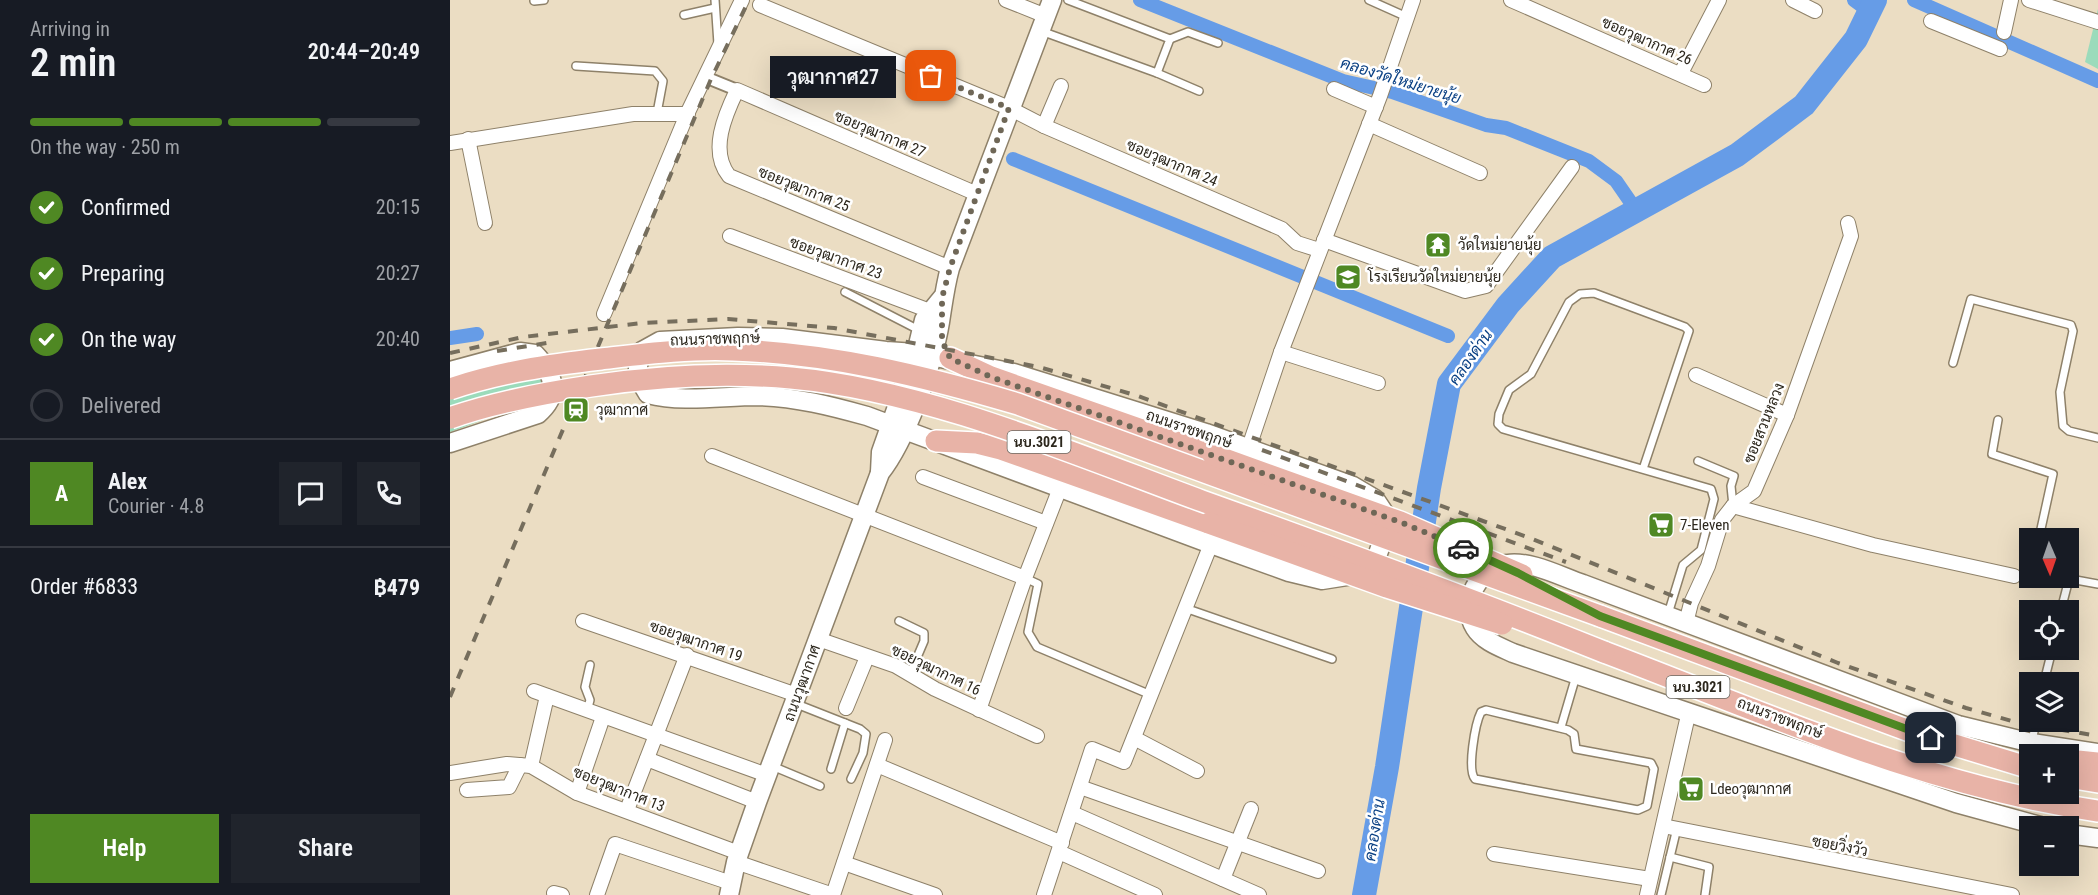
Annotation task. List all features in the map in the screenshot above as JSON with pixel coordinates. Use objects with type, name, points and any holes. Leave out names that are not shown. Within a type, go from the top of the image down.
[{"type":"main road","name":"ถนนวุฒากาศ","points":[[730,889],[738,857],[757,802],[884,462],[897,428],[932,355],[931,316],[1046,15]]},
{"type":"main road","points":[[886,351],[931,316],[942,341],[932,355],[1436,537],[1518,573],[1600,616]]},
{"type":"main road","name":"ถนนราชพฤกษ์","points":[[782,338],[886,351],[932,355],[1070,390],[1206,433],[1353,486],[1376,499],[1385,514],[1387,528],[1383,545],[1375,562],[1360,574],[1322,580],[1289,572],[1210,533],[1060,488],[867,416],[812,400],[760,396],[663,398],[648,394],[637,378],[637,365],[642,351],[660,341],[782,338]]},
{"type":"main road","name":"ถนนราชพฤกษ์","points":[[450,389],[479,379],[532,367],[639,355],[730,350],[797,354],[853,363],[958,386],[1018,404],[1600,616],[1785,686],[1968,750],[2019,765]]},
{"type":"main road","points":[[450,371],[520,352],[535,354],[545,364],[553,389],[549,404],[538,414],[450,443]]},
{"type":"main road","name":"ถนนราชพฤกษ์","points":[[450,418],[472,410],[555,391],[638,379],[716,376],[791,378],[900,398],[1010,431],[1447,589],[1791,723],[1924,770],[2040,802],[2098,813]]},
{"type":"main road","points":[[867,416],[875,425],[884,462],[904,450],[936,441],[976,443],[1001,449],[1210,533],[1450,608],[1604,652]]},
{"type":"main road","name":"ถนนราชพฤกษ์","points":[[2019,745],[1958,726],[1527,565],[1508,563],[1490,570],[1481,576],[1471,596],[1471,618],[1475,629],[1488,641],[1514,653],[1956,802],[2019,820]]},
{"type":"main road","points":[[1968,750],[2019,749]]},
{"type":"main road","name":"ถนนราชพฤกษ์","points":[[2079,752],[2098,753]]},
{"type":"main road","points":[[2079,761],[2098,763]]},
{"type":"main road","points":[[2079,779],[2098,782]]},
{"type":"main road","points":[[2079,835],[2098,838]]},
{"type":"street","points":[[604,314],[718,44],[742,0]]},
{"type":"street","points":[[1006,0],[1046,15]]},
{"type":"street","points":[[1248,450],[1281,352],[1380,96],[1413,0]]},
{"type":"street","name":"ซอยวุฒากาศ 26","points":[[1511,0],[1681,73],[1704,86]]},
{"type":"street","points":[[1681,73],[1719,0]]},
{"type":"street","points":[[1793,0],[1815,11]]},
{"type":"street","points":[[2004,32],[2011,0]]},
{"type":"street","points":[[2029,0],[2098,22]]},
{"type":"street","name":"ซอยวุฒากาศ 24","points":[[754,3],[1009,108],[1044,126],[1282,229],[1297,243],[1322,245],[1466,291],[1479,290],[1486,286],[1572,167]]},
{"type":"street","points":[[1931,21],[2000,49]]},
{"type":"street","points":[[705,77],[737,90]]},
{"type":"street","points":[[1044,126],[1060,86]]},
{"type":"street","points":[[1334,89],[1380,96]]},
{"type":"street","name":"ซอยวุฒากาศ 27","points":[[737,90],[977,194]]},
{"type":"street","name":"ซอยวุฒากาศ 25","points":[[737,90],[722,122],[720,135],[723,169],[729,176],[950,268]]},
{"type":"street","points":[[450,142],[633,114],[688,114]]},
{"type":"street","points":[[1369,124],[1480,173]]},
{"type":"street","points":[[468,140],[485,223]]},
{"type":"street","name":"ซอยสวนหลวง","points":[[1686,623],[1691,603],[1708,566],[1722,520],[1733,506],[1754,491],[1787,415],[1851,236],[1848,223]]},
{"type":"street","name":"ซอยวุฒากาศ 23","points":[[730,236],[931,316]]},
{"type":"street","points":[[1281,352],[1378,383]]},
{"type":"street","points":[[1696,375],[1787,415]]},
{"type":"street","points":[[712,456],[1025,578]]},
{"type":"street","points":[[923,477],[1046,523]]},
{"type":"street","points":[[979,710],[1025,578],[1060,488]]},
{"type":"street","points":[[1733,506],[1873,545],[2014,576]]},
{"type":"street","points":[[1044,895],[1092,749],[1124,762],[1185,608],[1210,533]]},
{"type":"street","name":"ซอยวุฒากาศ 19","points":[[583,621],[687,655],[796,699]]},
{"type":"street","name":"ซอยวุฒากาศ 16","points":[[818,639],[896,666],[979,710],[1037,736]]},
{"type":"street","points":[[627,810],[687,655]]},
{"type":"street","points":[[846,708],[867,657]]},
{"type":"street","points":[[467,790],[510,787],[526,766],[540,694],[656,736],[769,770]]},
{"type":"street","points":[[1647,895],[1650,879],[1670,827],[1689,711]]},
{"type":"street","points":[[577,793],[603,717]]},
{"type":"street","points":[[1134,738],[1197,771]]},
{"type":"street","points":[[833,895],[885,740]]},
{"type":"street","points":[[647,759],[757,802]]},
{"type":"street","points":[[450,773],[507,764],[526,766]]},
{"type":"street","points":[[877,765],[1061,848],[1155,895]]},
{"type":"street","name":"ซอยวุฒากาศ 13","points":[[526,766],[577,793],[627,810],[833,895]]},
{"type":"street","points":[[1080,787],[1318,870]]},
{"type":"street","points":[[1223,879],[1251,809]]},
{"type":"street","points":[[1072,813],[1258,895]]},
{"type":"street","name":"ซอยวิ่งวัว","points":[[1670,827],[1976,892],[2012,895]]},
{"type":"street","points":[[597,895],[615,844],[730,889]]},
{"type":"street","points":[[1494,854],[1650,879]]},
{"type":"street","points":[[844,863],[935,895]]},
{"type":"lane","points":[[534,2],[544,0]]},
{"type":"lane","points":[[715,0],[718,44]]},
{"type":"lane","points":[[1068,0],[1170,39],[1188,32],[1218,43]]},
{"type":"lane","points":[[1369,0],[1407,17]]},
{"type":"lane","points":[[684,15],[715,8]]},
{"type":"lane","points":[[1046,15],[1157,73],[1199,91]]},
{"type":"lane","points":[[1157,73],[1170,39]]},
{"type":"lane","points":[[576,66],[655,71],[663,81],[657,113]]},
{"type":"lane","points":[[845,291],[931,316]]},
{"type":"lane","points":[[1643,469],[1689,331],[1685,327],[1594,293],[1577,295],[1569,302],[1531,374],[1509,390],[1499,414],[1498,424],[1503,429],[1708,488],[1714,494],[1701,550],[1683,565],[1668,616]]},
{"type":"lane","points":[[1953,363],[1971,299],[2071,325],[2073,331],[2060,392],[2063,426],[2069,431],[2098,438]]},
{"type":"lane","points":[[1998,420],[1992,454],[2053,474],[2041,528]]},
{"type":"lane","points":[[1698,461],[1734,476],[1731,486],[1733,506]]},
{"type":"lane","points":[[1025,578],[1038,584],[1028,632],[1037,647],[1151,694]]},
{"type":"lane","points":[[2079,580],[2098,584]]},
{"type":"lane","points":[[1185,608],[1332,659]]},
{"type":"lane","points":[[899,621],[924,633],[924,641],[910,674]]},
{"type":"lane","points":[[587,711],[590,700],[585,687],[590,665]]},
{"type":"lane","points":[[1561,727],[1577,673]]},
{"type":"lane","points":[[796,699],[860,729],[868,737],[851,779]]},
{"type":"lane","points":[[1489,710],[1561,727],[1574,734],[1576,749],[1652,764],[1646,808],[1640,810],[1615,806],[1478,780],[1471,775],[1477,722],[1482,711],[1489,710]]},
{"type":"lane","points":[[831,770],[845,723]]},
{"type":"lane","points":[[769,770],[820,786]]},
{"type":"lane","points":[[1661,895],[1670,857],[1670,827]]},
{"type":"lane","points":[[1670,857],[1709,867],[1705,895]]},
{"type":"green space","points":[[2098,9],[2098,69],[2085,62]]},
{"type":"green space","points":[[526,359],[546,383],[529,410],[494,416],[450,432],[450,377]]},
{"type":"waterway","name":"คลองวัดใหม่ยายนุ้ย","points":[[1140,0],[1343,81],[1392,92],[1486,125],[1506,128],[1589,161],[1616,181],[1636,210]]},
{"type":"waterway","points":[[1854,0],[1869,11]]},
{"type":"waterway","name":"คลองด่าน","points":[[1364,895],[1387,767],[1429,488],[1449,384],[1508,305],[1552,257],[1737,155],[1804,105],[1856,39],[1875,0]]},
{"type":"waterway","points":[[1914,0],[2098,81]]},
{"type":"waterway","points":[[1013,159],[1448,336]]},
{"type":"waterway","points":[[450,338],[477,334]]},
{"type":"railway","points":[[450,697],[711,79],[749,0]]},
{"type":"railway","points":[[450,353],[523,337],[642,323],[728,319],[834,328],[1039,367],[1138,396],[1530,538],[1838,663],[1966,708],[2015,722],[2098,736]]},
{"type":"railway","points":[[497,351],[553,342]]},
{"type":"railway","points":[[1262,450],[1566,562]]},
{"type":"way so far","points":[[931,76],[1009,108],[950,268],[942,298],[940,323],[942,341],[950,358],[976,372],[1400,522],[1463,548]]},
{"type":"place","name":"วุฒากาศ27","points":[[931,76]]},
{"type":"place","name":"วัดใหม่ยายนุ้ย","points":[[1438,245]]},
{"type":"place","name":"โรงเรียนวัดใหม่ยายนุ้ย","points":[[1348,277]]},
{"type":"place","name":"วุฒากาศ","points":[[576,410]]},
{"type":"place","name":"7-Eleven","points":[[1661,525]]},
{"type":"place","name":"Ldeoวุฒากาศ","points":[[1691,789]]},
{"type":"route","points":[[1463,548],[1518,573],[1600,616],[1931,738]]}]
